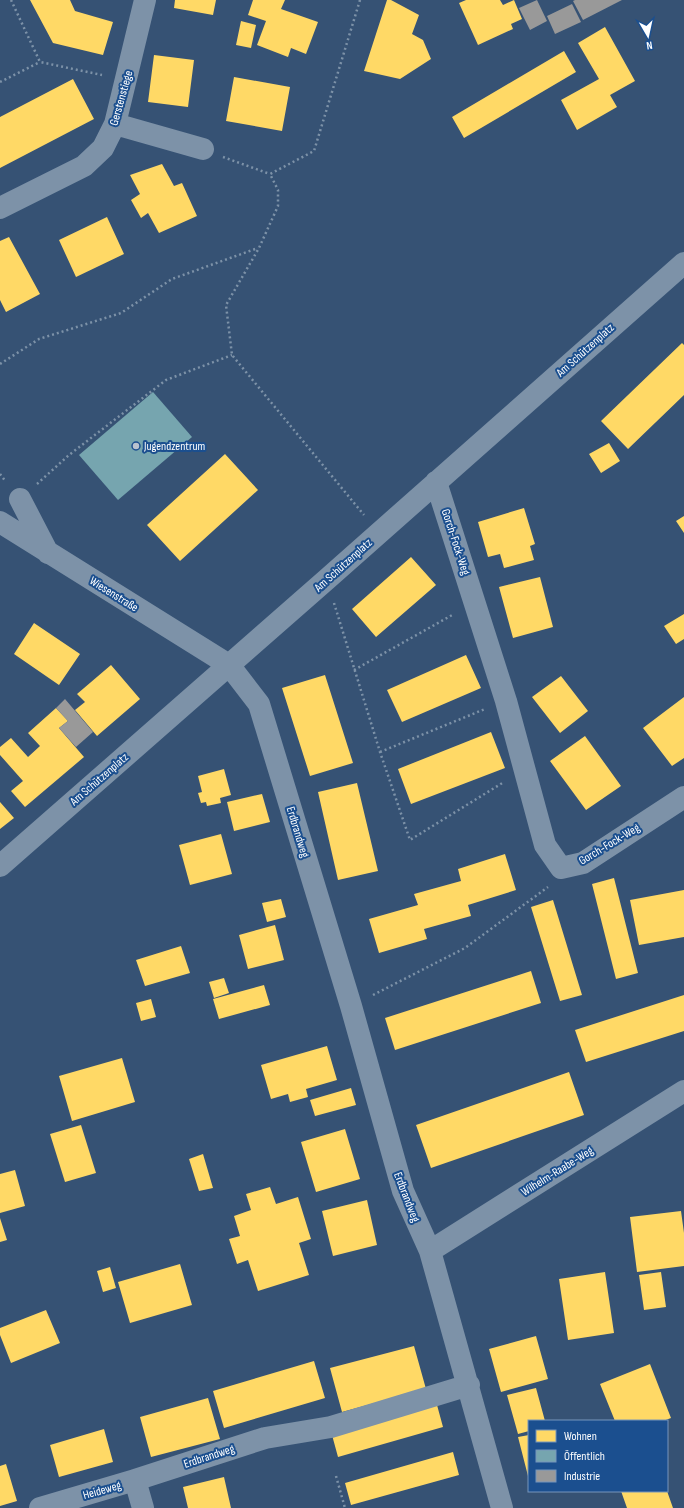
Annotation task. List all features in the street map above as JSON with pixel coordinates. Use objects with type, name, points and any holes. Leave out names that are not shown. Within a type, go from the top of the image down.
[{"type":"street","name":"Gerstenstiege","points":[[0,208],[84,166],[103,148],[116,124],[145,0]]},
{"type":"street","points":[[116,124],[203,149]]},
{"type":"street","name":"Am Schützenplatz","points":[[0,866],[684,263]]},
{"type":"street","name":"Gorch-Fock-Weg","points":[[436,482],[476,602],[506,701],[545,844],[561,868],[583,863],[684,797]]},
{"type":"street","points":[[20,499],[48,553]]},
{"type":"street","name":"Wiesenstraße","points":[[0,522],[229,665]]},
{"type":"street","name":"Erdbrandweg","points":[[229,665],[259,704],[351,1006],[403,1191],[430,1251],[502,1508]]},
{"type":"street","name":"Wilhelm-Raabe-Weg","points":[[430,1251],[684,1091]]},
{"type":"street","name":"Erdbrandweg","points":[[135,1480],[265,1438],[331,1427],[468,1385]]},
{"type":"street","name":"Heideweg","points":[[40,1508],[135,1480],[143,1508]]},
{"type":"path","points":[[11,0],[40,62]]},
{"type":"path","points":[[270,174],[314,151],[360,0]]},
{"type":"path","points":[[0,82],[40,62],[126,80]]},
{"type":"path","points":[[203,149],[270,174],[278,190],[278,206],[259,248],[226,305],[232,355],[379,533]]},
{"type":"path","points":[[0,364],[39,339],[121,313],[172,278],[259,248]]},
{"type":"path","points":[[20,499],[69,455],[166,380],[232,355]]},
{"type":"path","points":[[326,580],[380,752],[410,840],[524,770]]},
{"type":"path","points":[[354,670],[476,602]]},
{"type":"path","points":[[380,752],[506,701]]},
{"type":"path","points":[[351,1006],[465,948],[546,890],[561,868]]},
{"type":"path","points":[[336,1476],[345,1508]]},
{"type":"building: Wohnen","points":[[30,0],[70,0],[75,11],[113,22],[103,55],[53,43]]},
{"type":"building: Wohnen","points":[[175,0],[216,0],[213,15],[174,8]]},
{"type":"building: Wohnen","points":[[253,0],[285,0],[281,9],[318,22],[306,54],[291,48],[288,57],[257,45],[266,21],[248,15]]},
{"type":"building: Wohnen","points":[[387,0],[391,0],[419,15],[412,34],[423,40],[431,59],[400,79],[364,71]]},
{"type":"building: Wohnen","points":[[466,0],[500,0],[503,5],[514,0],[522,19],[511,24],[513,29],[478,45],[459,3]]},
{"type":"building: Wohnen","points":[[241,21],[256,25],[251,48],[236,45]]},
{"type":"building: Wohnen","points":[[605,27],[635,81],[610,95],[617,107],[577,130],[561,100],[599,79],[578,43]]},
{"type":"building: Wohnen","points":[[564,51],[576,72],[464,138],[452,117]]},
{"type":"building: Wohnen","points":[[154,55],[194,60],[188,107],[148,102]]},
{"type":"building: Wohnen","points":[[234,77],[290,87],[282,131],[226,121]]},
{"type":"building: Wohnen","points":[[73,79],[94,119],[0,168],[0,117]]},
{"type":"building: Wohnen","points":[[162,164],[174,186],[182,183],[197,216],[159,233],[148,213],[141,218],[131,200],[140,194],[130,175]]},
{"type":"building: Wohnen","points":[[107,217],[124,254],[76,277],[59,240]]},
{"type":"building: Wohnen","points":[[9,237],[40,294],[6,312],[0,300],[0,241]]},
{"type":"building: Wohnen","points":[[682,343],[684,345],[684,395],[628,449],[601,421]]},
{"type":"building: Wohnen","points":[[609,443],[620,461],[601,473],[589,454]]},
{"type":"building: Wohnen","points":[[225,454],[258,490],[180,561],[147,525]]},
{"type":"building: Wohnen","points":[[524,508],[535,544],[530,546],[534,560],[504,568],[500,554],[488,557],[478,522]]},
{"type":"building: Wohnen","points":[[684,516],[684,533],[676,521]]},
{"type":"building: Wohnen","points":[[411,557],[436,585],[376,637],[352,609]]},
{"type":"building: Wohnen","points":[[540,577],[553,627],[513,638],[499,587]]},
{"type":"building: Wohnen","points":[[684,614],[684,639],[676,644],[664,626]]},
{"type":"building: Wohnen","points":[[34,623],[80,654],[59,685],[14,654]]},
{"type":"building: Wohnen","points":[[466,655],[481,688],[402,722],[387,690]]},
{"type":"building: Wohnen","points":[[111,665],[140,699],[97,736],[75,710],[85,702],[77,694]]},
{"type":"building: Wohnen","points":[[325,675],[353,763],[310,776],[282,688]]},
{"type":"building: Wohnen","points":[[561,676],[588,711],[560,733],[532,697]]},
{"type":"building: Wohnen","points":[[684,697],[684,758],[672,766],[643,728]]},
{"type":"building: Wohnen","points":[[56,708],[68,721],[59,728],[84,757],[25,807],[11,791],[23,781],[0,755],[0,747],[11,738],[28,757],[40,746],[28,733]]},
{"type":"building: Wohnen","points":[[491,732],[505,768],[411,804],[398,769]]},
{"type":"building: Wohnen","points":[[585,736],[621,786],[586,810],[550,761]]},
{"type":"building: Wohnen","points":[[224,769],[231,795],[220,798],[221,803],[207,806],[206,802],[201,803],[198,793],[202,792],[198,776]]},
{"type":"building: Wohnen","points":[[357,783],[378,871],[338,880],[318,792]]},
{"type":"building: Wohnen","points":[[262,794],[270,822],[234,831],[227,802]]},
{"type":"building: Wohnen","points":[[0,802],[14,818],[0,829]]},
{"type":"building: Wohnen","points":[[221,834],[232,874],[190,885],[179,845]]},
{"type":"building: Wohnen","points":[[505,854],[516,890],[468,905],[471,916],[424,929],[427,939],[379,953],[369,919],[418,905],[414,894],[461,881],[458,869]]},
{"type":"building: Wohnen","points":[[614,878],[638,973],[616,979],[592,884]]},
{"type":"building: Wohnen","points":[[684,890],[684,937],[639,945],[630,900]]},
{"type":"building: Wohnen","points":[[281,899],[286,917],[267,922],[262,903]]},
{"type":"building: Wohnen","points":[[553,900],[582,995],[560,1001],[531,907]]},
{"type":"building: Wohnen","points":[[275,925],[284,960],[248,969],[239,935]]},
{"type":"building: Wohnen","points":[[181,946],[190,973],[145,986],[136,960]]},
{"type":"building: Wohnen","points":[[531,971],[541,1003],[395,1050],[385,1018]]},
{"type":"building: Wohnen","points":[[224,978],[229,993],[214,998],[209,982]]},
{"type":"building: Wohnen","points":[[264,985],[270,1005],[219,1019],[213,999]]},
{"type":"building: Wohnen","points":[[684,995],[684,1031],[586,1062],[575,1030]]},
{"type":"building: Wohnen","points":[[151,999],[156,1017],[141,1021],[136,1003]]},
{"type":"building: Wohnen","points":[[327,1046],[337,1080],[306,1089],[308,1097],[290,1102],[288,1094],[271,1099],[261,1065]]},
{"type":"building: Wohnen","points":[[122,1058],[135,1102],[72,1121],[59,1076]]},
{"type":"building: Wohnen","points":[[569,1072],[584,1115],[431,1168],[416,1125]]},
{"type":"building: Wohnen","points":[[351,1088],[356,1105],[315,1116],[310,1100]]},
{"type":"building: Wohnen","points":[[81,1125],[96,1173],[65,1182],[50,1134]]},
{"type":"building: Wohnen","points":[[345,1129],[360,1179],[316,1192],[301,1142]]},
{"type":"building: Wohnen","points":[[203,1154],[213,1188],[199,1191],[189,1159]]},
{"type":"building: Wohnen","points":[[15,1170],[25,1206],[0,1213],[0,1174]]},
{"type":"building: Wohnen","points":[[270,1187],[276,1204],[298,1197],[311,1239],[299,1243],[309,1275],[258,1291],[248,1260],[237,1264],[229,1239],[240,1236],[234,1216],[251,1210],[246,1194]]},
{"type":"building: Wohnen","points":[[367,1200],[377,1245],[333,1256],[322,1211]]},
{"type":"building: Wohnen","points":[[681,1211],[684,1233],[684,1266],[637,1272],[630,1217]]},
{"type":"building: Wohnen","points":[[0,1218],[7,1240],[0,1242]]},
{"type":"building: Wohnen","points":[[180,1264],[192,1305],[130,1323],[118,1282]]},
{"type":"building: Wohnen","points":[[110,1267],[116,1288],[103,1292],[97,1271]]},
{"type":"building: Wohnen","points":[[605,1272],[614,1333],[568,1340],[559,1279]]},
{"type":"building: Wohnen","points":[[661,1272],[666,1307],[644,1310],[639,1275]]},
{"type":"building: Wohnen","points":[[46,1310],[60,1343],[11,1363],[0,1335],[0,1328]]},
{"type":"building: Wohnen","points":[[536,1336],[548,1379],[501,1392],[489,1349]]},
{"type":"building: Wohnen","points":[[414,1346],[426,1389],[342,1412],[330,1368]]},
{"type":"building: Wohnen","points":[[314,1361],[325,1398],[224,1428],[213,1391]]},
{"type":"building: Wohnen","points":[[650,1364],[671,1418],[666,1420],[615,1420],[600,1384]]},
{"type":"building: Wohnen","points":[[536,1388],[545,1420],[528,1420],[528,1431],[518,1434],[507,1395]]},
{"type":"building: Wohnen","points":[[208,1398],[220,1439],[151,1457],[140,1417]]},
{"type":"building: Wohnen","points":[[437,1405],[443,1427],[338,1457],[332,1435]]},
{"type":"building: Wohnen","points":[[104,1429],[113,1462],[59,1477],[50,1445]]},
{"type":"building: Wohnen","points":[[528,1435],[528,1476],[518,1437]]},
{"type":"building: Wohnen","points":[[453,1452],[459,1475],[351,1505],[345,1483]]},
{"type":"building: Wohnen","points":[[6,1464],[17,1501],[0,1506],[0,1466]]},
{"type":"building: Wohnen","points":[[224,1477],[231,1508],[188,1508],[183,1487]]},
{"type":"building: Wohnen","points":[[621,1492],[667,1492],[673,1508],[627,1508]]},
{"type":"building: Öffentlich","name":"Jugendzentrum","points":[[153,392],[192,437],[118,500],[79,455]]},
{"type":"building: Industrie","points":[[537,0],[547,21],[530,30],[519,8]]},
{"type":"building: Industrie","points":[[622,0],[583,20],[573,1]]},
{"type":"building: Industrie","points":[[572,4],[581,22],[555,34],[547,16]]},
{"type":"building: Industrie","points":[[65,699],[93,732],[76,747],[59,728],[68,721],[56,708]]},
{"type":"place","name":"Jugendzentrum","points":[[136,446]]}]
